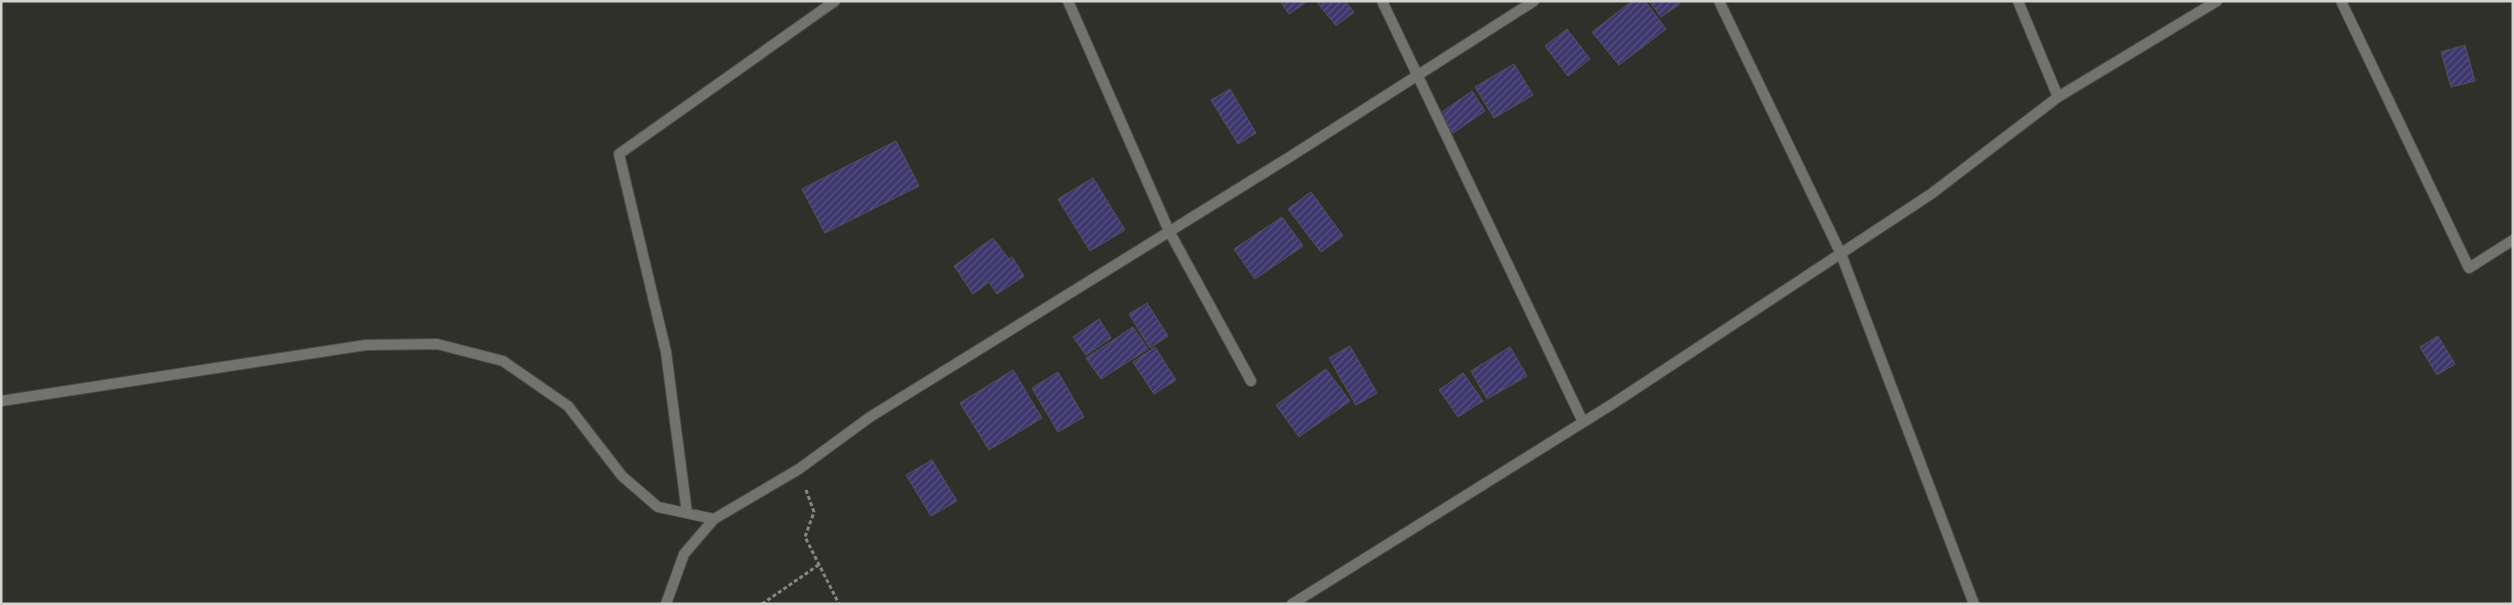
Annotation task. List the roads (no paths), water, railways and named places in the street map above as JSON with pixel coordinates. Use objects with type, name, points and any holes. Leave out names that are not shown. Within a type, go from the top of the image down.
[{"type":"street","points":[[686,513],[666,352],[619,154],[836,1]]},
{"type":"street","points":[[1068,1],[1169,231],[1251,381]]},
{"type":"street","points":[[1382,1],[1416,77],[1583,422]]},
{"type":"street","points":[[666,604],[684,554],[714,519],[798,468],[870,417],[1416,77],[1534,1]]},
{"type":"street","points":[[1719,1],[1841,254],[1974,604]]},
{"type":"street","points":[[2018,1],[2058,97]]},
{"type":"street","points":[[1292,604],[1583,422],[1841,254],[1931,194],[2058,97],[2217,1]]},
{"type":"street","points":[[2341,1],[2469,268],[2513,240]]},
{"type":"street","points":[[1,401],[366,345],[437,344],[503,361],[568,406],[622,476],[658,507],[714,519]]}]
